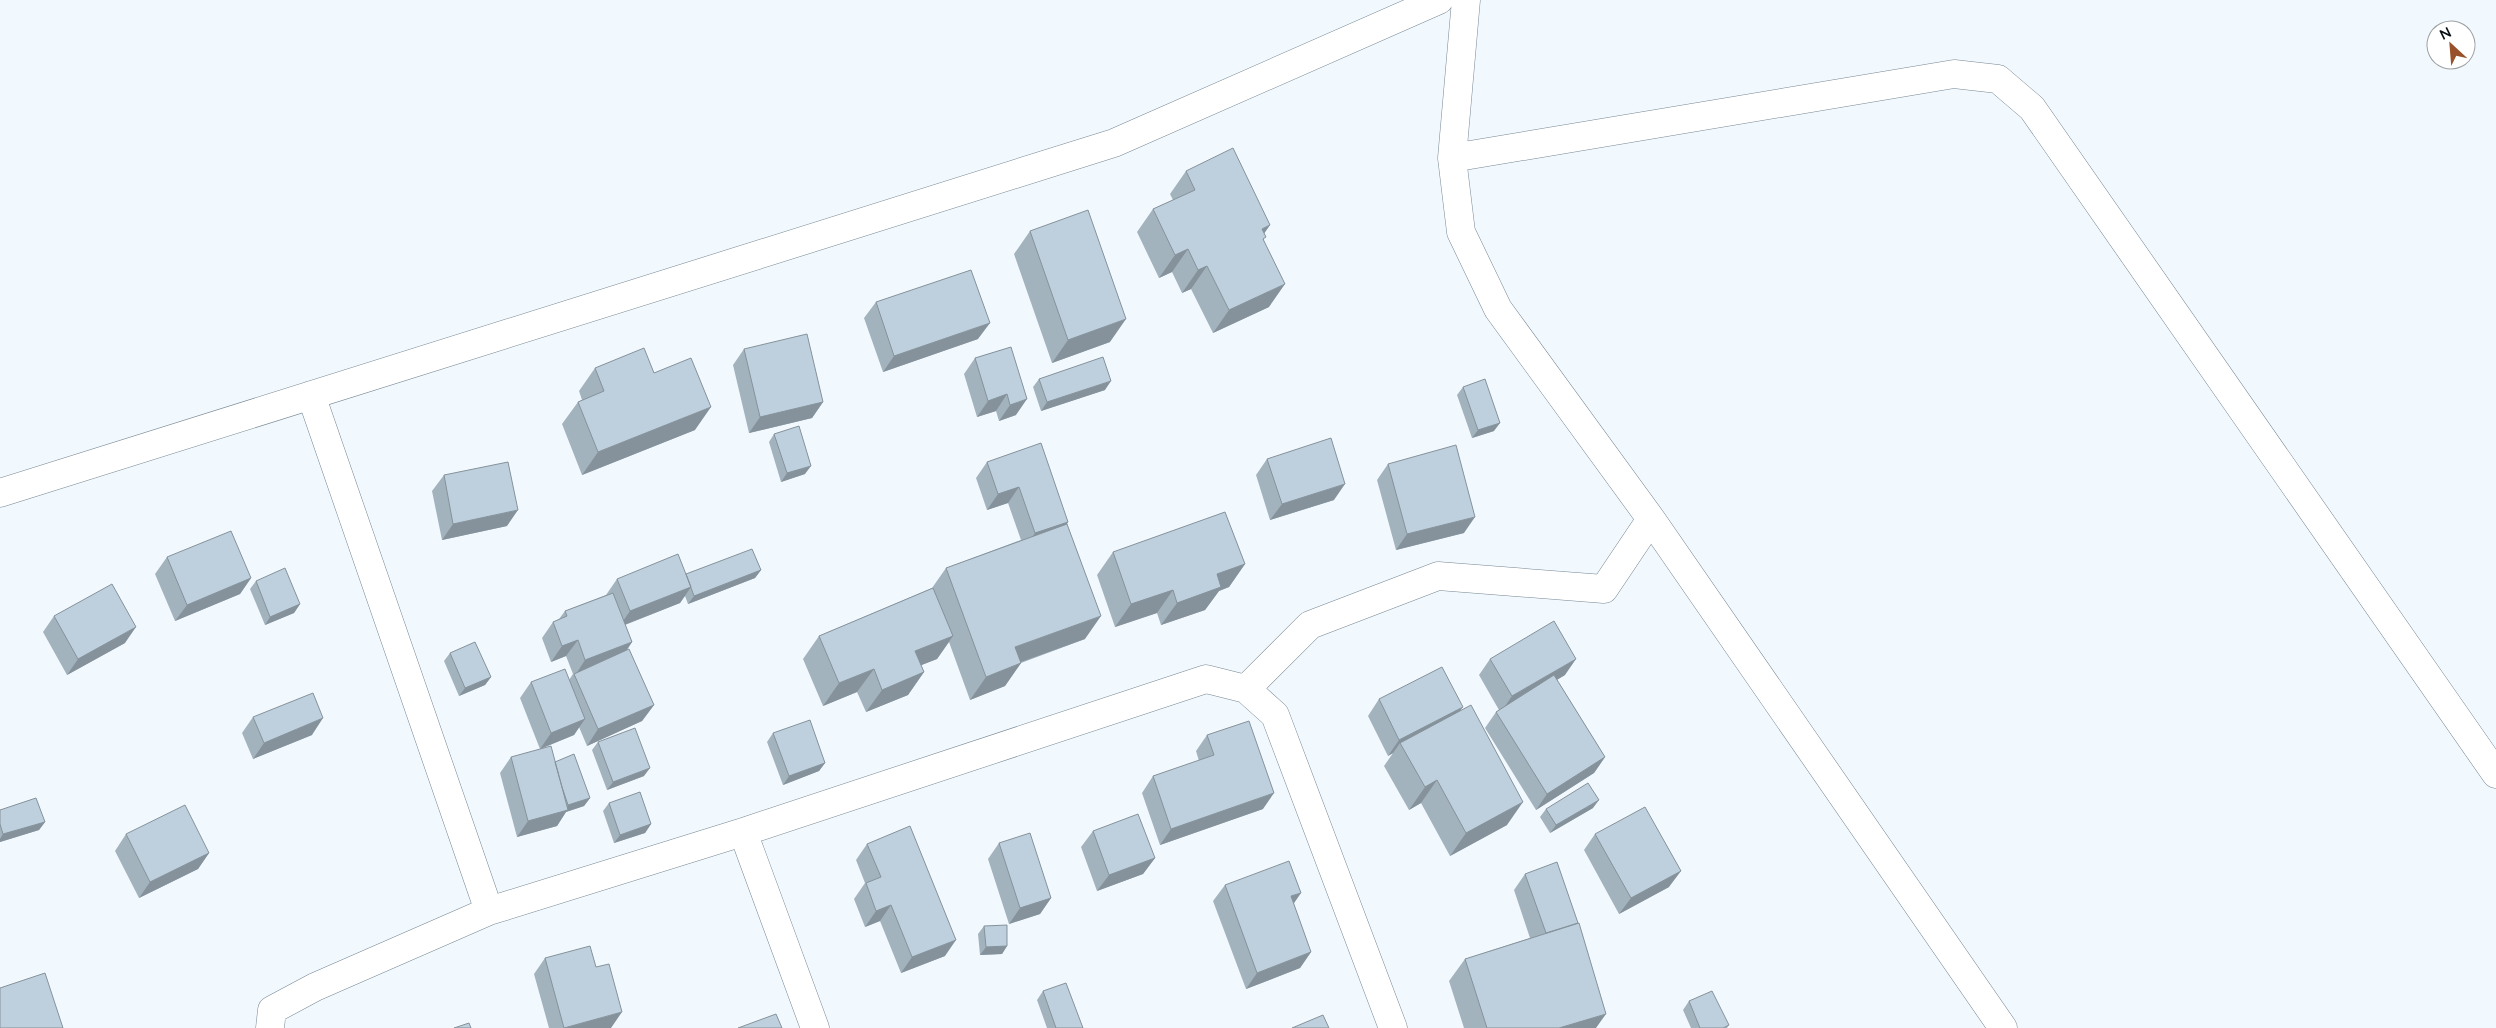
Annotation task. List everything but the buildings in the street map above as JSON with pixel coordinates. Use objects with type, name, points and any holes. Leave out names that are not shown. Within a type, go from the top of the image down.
[{"type":"street","points":[[0,493],[1114,144],[1439,0]]},
{"type":"street","points":[[1466,0],[1452,158],[1461,232],[1498,309],[1651,519],[2003,1028]]},
{"type":"street","points":[[1452,158],[1954,74],[1998,79],[2032,108],[2496,774]]},
{"type":"street","points":[[311,395],[489,911]]},
{"type":"street","points":[[1246,689],[1310,625],[1438,576],[1604,589],[1651,519]]},
{"type":"street","points":[[270,1028],[272,1010],[315,987],[489,911],[743,832],[1206,679],[1246,689],[1275,715],[1393,1028]]},
{"type":"street","points":[[743,832],[816,1028]]}]
